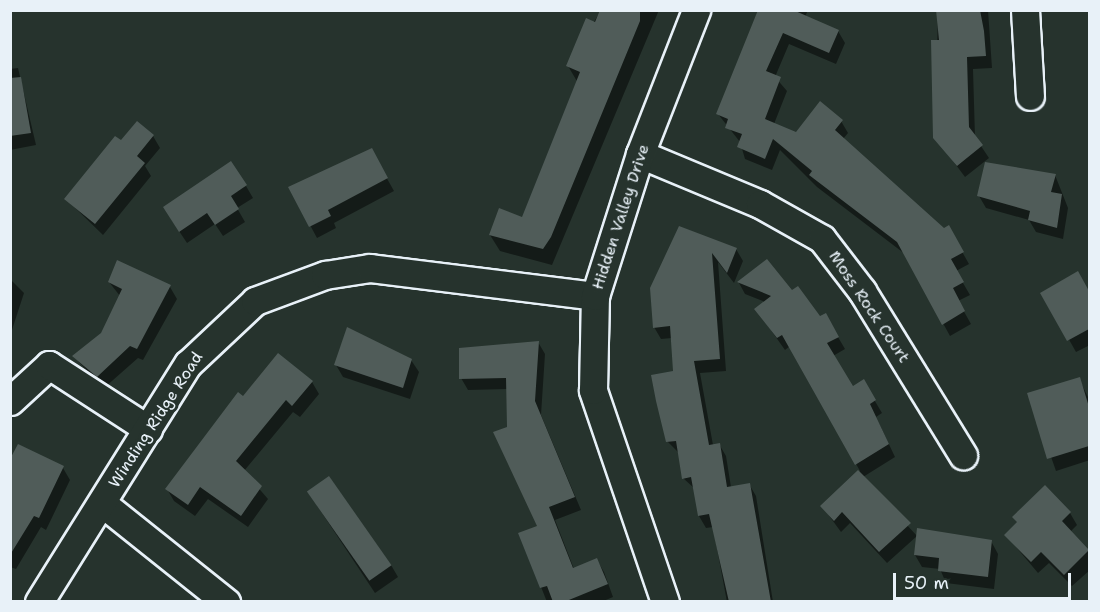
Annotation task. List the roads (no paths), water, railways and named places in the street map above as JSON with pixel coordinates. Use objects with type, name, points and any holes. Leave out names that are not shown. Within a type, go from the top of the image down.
[{"type":"street","name":"Hidden Valley Drive","points":[[665,602],[593,390],[595,296],[640,154],[696,10]]},
{"type":"street","points":[[1025,10],[1030,96]]},
{"type":"street","name":"Moss Rock Court","points":[[640,154],[760,204],[822,239],[862,291],[963,455]]},
{"type":"street","name":"Winding Ridge Road","points":[[39,602],[188,364],[219,330],[255,300],[326,275],[370,268],[595,296]]},
{"type":"street","points":[[10,401],[49,365],[148,429]]},
{"type":"street","points":[[102,503],[226,602]]}]
